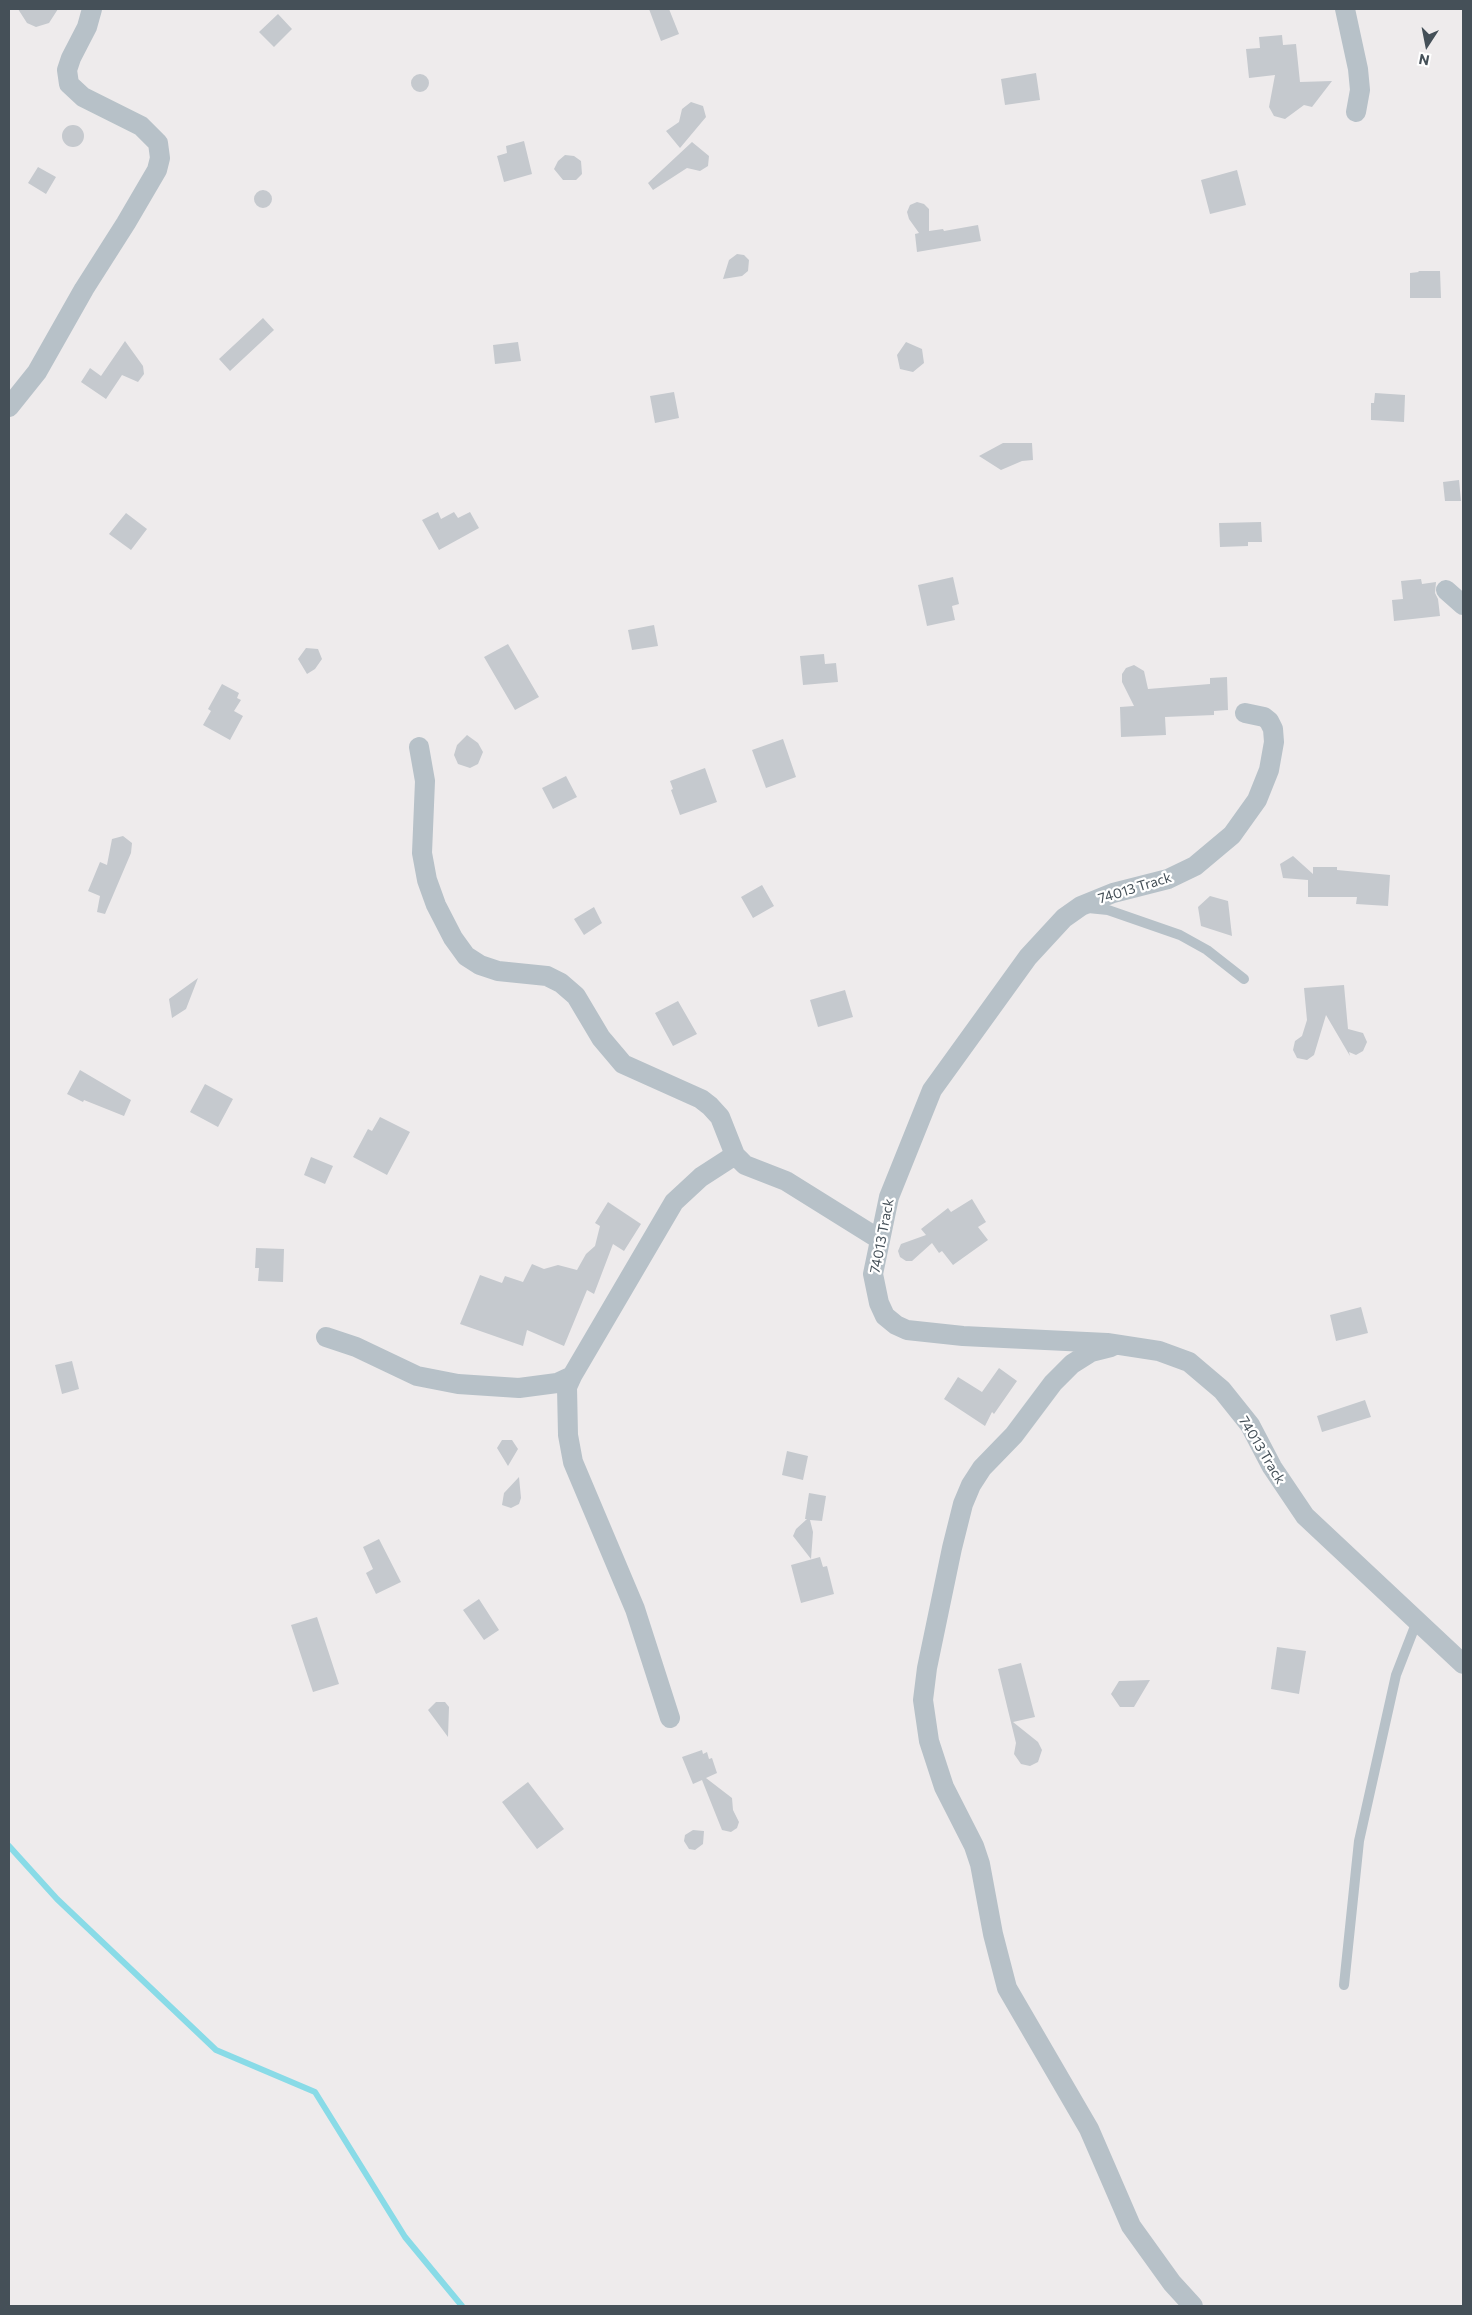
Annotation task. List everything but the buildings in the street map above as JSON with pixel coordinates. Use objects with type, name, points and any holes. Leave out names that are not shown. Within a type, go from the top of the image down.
[{"type":"street","points":[[9,407],[36,372],[84,289],[131,215],[156,170],[160,158],[158,143],[141,126],[83,96],[69,84],[67,78],[69,64],[87,27],[92,9]]},
{"type":"street","points":[[1345,9],[1358,70],[1360,90],[1356,112]]},
{"type":"street","points":[[1446,590],[1463,605]]},
{"type":"street","name":"74013 Track","points":[[1245,713],[1264,717],[1269,721],[1273,729],[1274,742],[1269,770],[1257,800],[1232,835],[1216,851],[1195,866],[1168,879],[1113,893],[1080,906],[1064,918],[1028,957],[932,1090],[889,1197],[873,1274],[879,1303],[886,1316],[896,1325],[907,1330],[963,1336],[1120,1345],[1159,1351],[1189,1362],[1222,1390],[1250,1426],[1272,1467],[1305,1516],[1463,1664]]},
{"type":"street","points":[[419,747],[425,780],[422,854],[427,880],[436,905],[453,938],[466,956],[480,965],[498,971],[547,976],[561,984],[576,996],[601,1038],[623,1064],[701,1099],[710,1106],[720,1117],[734,1156],[745,1165],[786,1181],[880,1239]]},
{"type":"street","points":[[670,1718],[635,1609],[572,1462],[568,1435],[568,1387],[572,1376],[674,1202],[701,1176],[734,1156]]},
{"type":"street","points":[[326,1337],[356,1348],[417,1376],[458,1384],[519,1388],[549,1385],[572,1376]]},
{"type":"street","points":[[1120,1345],[1090,1352],[1072,1364],[1053,1383],[1014,1435],[982,1468],[971,1485],[963,1504],[952,1548],[922,1700],[929,1741],[944,1787],[974,1846],[980,1864],[993,1934],[1007,1988],[1089,2129],[1131,2226],[1172,2283],[1193,2306]]},
{"type":"lane","points":[[1080,906],[1108,910],[1180,935],[1207,950],[1244,979]]},
{"type":"lane","points":[[1344,1985],[1359,1841],[1396,1675],[1417,1621]]},
{"type":"waterway","points":[[9,1846],[57,1899],[216,2050],[315,2092],[405,2237],[462,2306]]}]
